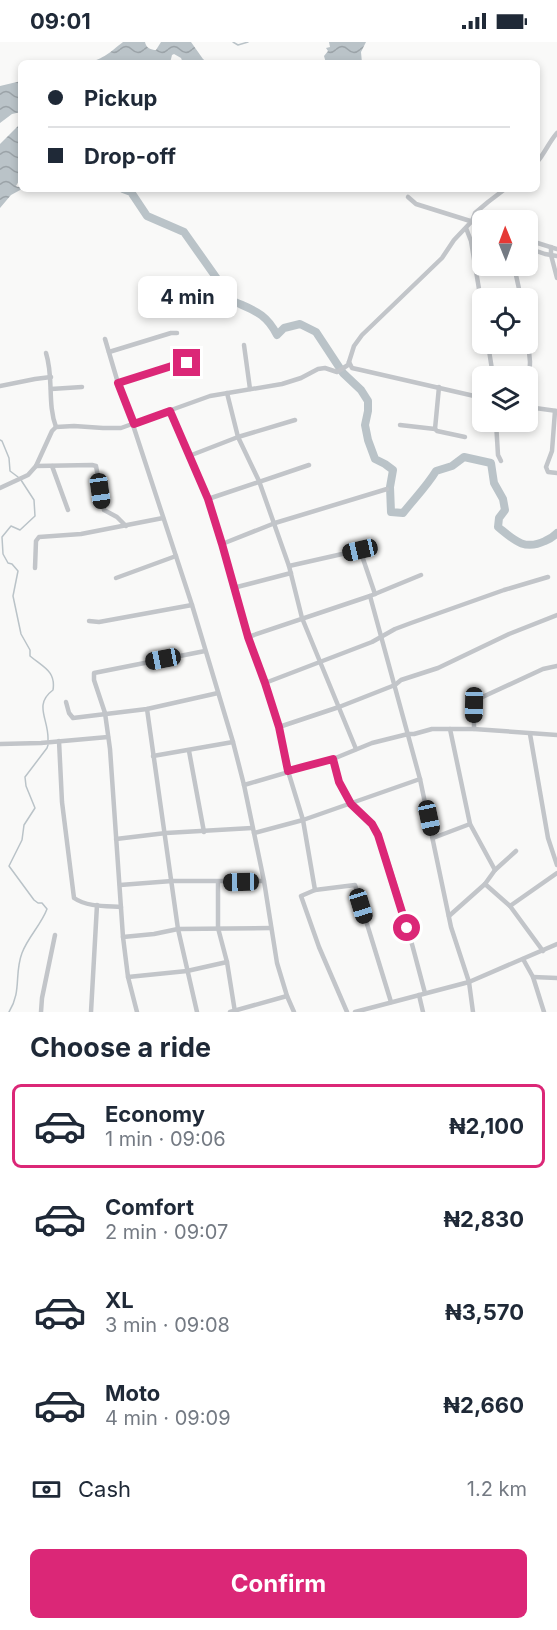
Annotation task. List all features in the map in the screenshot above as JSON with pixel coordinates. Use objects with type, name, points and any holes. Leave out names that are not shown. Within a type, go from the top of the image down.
[{"type":"street","points":[[540,158],[557,133]]},
{"type":"street","points":[[478,210],[502,192]]},
{"type":"street","points":[[0,488],[28,475],[36,466],[56,427],[121,428],[201,398],[282,384],[318,369],[325,368],[337,372],[349,364],[354,346],[362,334],[442,258],[454,240],[472,221],[416,204],[408,197]]},
{"type":"street","points":[[466,228],[471,241],[479,288]]},
{"type":"street","points":[[538,243],[554,248],[557,278]]},
{"type":"street","points":[[538,251],[554,255]]},
{"type":"street","points":[[109,352],[177,333]]},
{"type":"street","points":[[105,339],[192,605],[233,742],[264,881],[277,963],[286,996],[294,1012]]},
{"type":"street","points":[[244,345],[250,390]]},
{"type":"street","points":[[46,353],[50,364],[52,413],[56,427]]},
{"type":"street","points":[[118,383],[187,363]]},
{"type":"street","points":[[349,364],[352,368],[472,395]]},
{"type":"street","points":[[0,386],[51,377]]},
{"type":"street","points":[[51,389],[82,387]]},
{"type":"street","points":[[435,429],[439,387]]},
{"type":"street","points":[[227,393],[238,437],[260,481],[289,566],[302,618],[356,749]]},
{"type":"street","points":[[538,408],[556,411],[552,450],[546,467],[548,472],[557,473]]},
{"type":"street","points":[[170,411],[208,499],[248,637],[279,727],[288,771],[303,820],[315,890]]},
{"type":"street","points":[[189,456],[238,437],[295,420]]},
{"type":"street","points":[[400,425],[435,429],[465,437]]},
{"type":"street","points":[[497,432],[498,455],[501,461]]},
{"type":"street","points":[[208,499],[309,465]]},
{"type":"street","points":[[36,466],[96,466],[104,510],[117,517],[126,526]]},
{"type":"street","points":[[52,466],[68,510]]},
{"type":"street","points":[[222,544],[274,524],[387,489]]},
{"type":"street","points":[[35,568],[36,541],[39,537],[81,534],[164,518]]},
{"type":"street","points":[[289,566],[360,550],[420,779],[451,927],[470,982],[473,1012]]},
{"type":"street","points":[[116,578],[176,556]]},
{"type":"street","points":[[233,588],[291,573]]},
{"type":"street","points":[[248,637],[373,595],[421,575]]},
{"type":"street","points":[[265,683],[372,642],[411,623],[548,577]]},
{"type":"street","points":[[89,621],[99,622],[192,605]]},
{"type":"street","points":[[279,727],[339,707],[395,685],[401,680],[438,668],[508,634],[557,615]]},
{"type":"street","points":[[137,1012],[128,977],[123,937],[110,749],[105,713],[94,680],[94,673],[205,651]]},
{"type":"street","points":[[474,729],[474,705],[478,699],[543,669],[557,666]]},
{"type":"street","points":[[66,702],[73,718],[147,709],[218,693]]},
{"type":"street","points":[[147,709],[178,929],[197,1012]]},
{"type":"street","points":[[244,785],[333,759],[356,749],[432,729],[474,729],[557,735]]},
{"type":"street","points":[[450,729],[470,824],[495,870]]},
{"type":"street","points":[[530,734],[540,800],[548,838],[557,865]]},
{"type":"street","points":[[0,744],[108,737]]},
{"type":"street","points":[[56,742],[74,898],[80,902],[121,907]]},
{"type":"street","points":[[153,756],[233,742]]},
{"type":"street","points":[[189,750],[204,832]]},
{"type":"street","points":[[333,759],[339,782],[351,804],[372,824],[378,835],[402,907],[425,993]]},
{"type":"street","points":[[116,839],[166,833],[253,830],[303,820],[420,779]]},
{"type":"street","points":[[433,838],[470,824]]},
{"type":"street","points":[[449,916],[485,884],[495,870],[516,851]]},
{"type":"street","points":[[510,906],[557,873]]},
{"type":"street","points":[[120,885],[172,881],[264,881]]},
{"type":"street","points":[[218,882],[218,928],[227,962],[233,1012],[286,996]]},
{"type":"street","points":[[485,884],[510,906],[543,951]]},
{"type":"street","points":[[347,1012],[319,947],[301,896],[315,890],[355,885],[391,1002]]},
{"type":"street","points":[[91,1012],[97,905]]},
{"type":"street","points":[[123,937],[178,929],[271,928]]},
{"type":"street","points":[[41,1012],[55,935]]},
{"type":"street","points":[[355,1012],[372,1010],[391,1002],[470,982],[557,944]]},
{"type":"street","points":[[523,959],[533,977],[544,1012]]},
{"type":"street","points":[[128,977],[187,971],[227,962]]},
{"type":"street","points":[[533,977],[553,976]]},
{"type":"street","points":[[419,995],[423,1012]]},
{"type":"water","points":[[123,42],[145,42],[146,46],[156,50],[161,42],[191,42],[204,60],[182,60],[174,54],[171,60],[95,60]]},
{"type":"water","points":[[329,42],[366,42],[361,52],[362,60],[325,60],[324,56],[328,51],[326,48],[330,47]]},
{"type":"water","points":[[18,82],[18,113],[12,114],[0,123],[0,86]]},
{"type":"water","points":[[18,126],[18,182],[16,186],[18,191],[11,195],[0,208],[0,144]]},
{"type":"waterway","points":[[233,42],[238,45],[248,42]]},
{"type":"waterway","points":[[131,192],[147,216],[184,232],[229,299],[262,316],[277,335],[284,328],[300,324],[316,332],[343,373],[361,390],[368,401],[365,425],[368,440],[375,459],[393,470],[390,487],[391,512],[403,513],[436,471],[452,466],[464,457],[491,463],[494,483],[503,499],[505,510],[499,518],[498,527],[504,532],[520,543],[531,545],[547,540],[557,533]]},
{"type":"waterway","points":[[0,440],[9,458],[10,471],[18,477]]},
{"type":"waterway","points":[[21,480],[34,500],[35,516],[20,530],[11,526],[2,537],[3,554],[8,563],[18,571],[13,596],[21,634],[30,650],[30,656],[48,670],[52,678],[53,690],[44,701],[43,707],[48,740]]},
{"type":"waterway","points":[[9,1012],[17,990],[18,968],[22,953],[47,909],[42,903],[34,900],[9,866],[22,840],[24,825],[35,808],[26,786],[25,777],[48,745]]},
{"type":"route","points":[[187,363],[118,383],[134,424],[170,411],[208,499],[248,637],[279,727],[288,771],[333,759],[339,782],[351,804],[372,824],[378,835],[407,928]]}]
